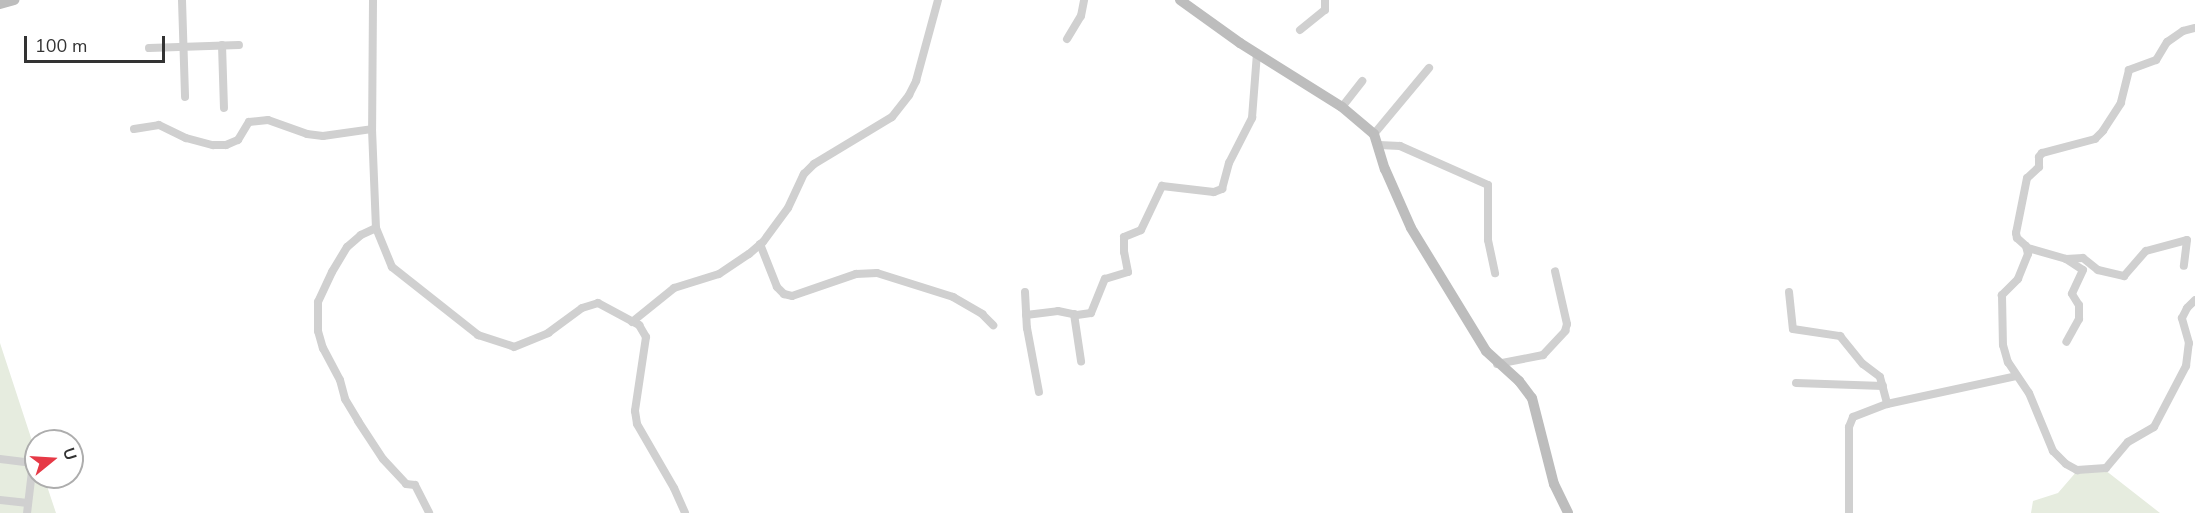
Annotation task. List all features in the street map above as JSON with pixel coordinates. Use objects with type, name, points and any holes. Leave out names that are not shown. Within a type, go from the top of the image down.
[{"type":"street","points":[[0,4],[14,0]]},
{"type":"street","points":[[182,0],[185,98]]},
{"type":"street","points":[[373,0],[372,129],[376,228],[392,267],[478,335],[514,347],[548,333],[582,308],[598,303],[643,329],[646,337],[634,411],[637,424],[670,480],[685,513]]},
{"type":"street","points":[[632,322],[664,295],[719,274],[760,244],[788,208],[804,174],[814,164],[884,123],[909,95],[938,0]]},
{"type":"street","points":[[1067,39],[1081,16],[1084,0]]},
{"type":"street","points":[[1180,0],[1342,107],[1376,139],[1400,146],[1488,184],[1488,240],[1495,273]]},
{"type":"street","points":[[1300,30],[1325,10],[1325,0]]},
{"type":"street","points":[[2066,342],[2079,320],[2079,304],[2072,294],[2083,270],[2066,259],[2028,248],[2017,238],[2016,233],[2027,178],[2039,168],[2040,155],[2095,139],[2103,131],[2121,103],[2129,70],[2156,60],[2167,42],[2183,31],[2195,28]]},
{"type":"street","points":[[222,45],[224,108]]},
{"type":"street","points":[[149,48],[239,45]]},
{"type":"street","points":[[1026,315],[1058,311],[1089,315],[1105,279],[1128,272],[1124,237],[1141,230],[1162,186],[1214,192],[1222,189],[1229,163],[1252,118],[1257,53]]},
{"type":"street","points":[[1376,139],[1429,68]]},
{"type":"street","points":[[1342,107],[1362,81]]},
{"type":"street","points":[[134,129],[159,125],[186,138],[213,145],[226,145],[238,140],[249,122],[268,120],[307,134],[323,136],[372,129]]},
{"type":"street","points":[[1376,139],[1385,169],[1411,228],[1486,351],[1497,364],[1519,381],[1532,398],[1554,484],[1568,513]]},
{"type":"street","points":[[376,228],[361,235],[347,247],[332,272],[318,302],[318,331],[323,348],[340,380],[345,399],[358,421],[383,459],[406,484],[415,485],[429,513]]},
{"type":"street","points":[[2066,259],[2083,258],[2098,270],[2124,276],[2146,251],[2185,240],[2188,242],[2184,266]]},
{"type":"street","points":[[760,244],[777,287],[784,294],[792,296],[856,274],[877,273],[952,297],[982,314],[993,326]]},
{"type":"street","points":[[2028,248],[2018,279],[2005,291],[2001,300],[2003,345],[2008,362],[2033,401],[2053,451],[2066,464],[2077,470],[2106,468],[2128,442],[2154,427],[2180,380],[2189,353],[2182,318],[2195,300]]},
{"type":"street","points":[[1497,364],[1543,355],[1565,331],[1567,324],[1555,271]]},
{"type":"street","points":[[1025,292],[1026,315],[1039,392]]},
{"type":"street","points":[[1789,292],[1793,329],[1799,332],[1829,333],[1840,336],[1863,364],[1877,374],[1883,386],[1887,404]]},
{"type":"street","points":[[1074,314],[1081,361]]},
{"type":"street","points":[[1848,513],[1850,423],[1857,415],[1887,404],[2016,376]]},
{"type":"street","points":[[1796,383],[1883,386]]},
{"type":"street","points":[[0,459],[33,463],[27,513]]},
{"type":"street","points":[[0,500],[28,503]]},
{"type":"shaded area","points":[[0,343],[28,429],[24,429],[24,489],[48,489],[56,513],[0,513]]},
{"type":"shaded area","points":[[2105,470],[2160,513],[2031,513],[2033,501],[2058,493],[2077,471]]}]
